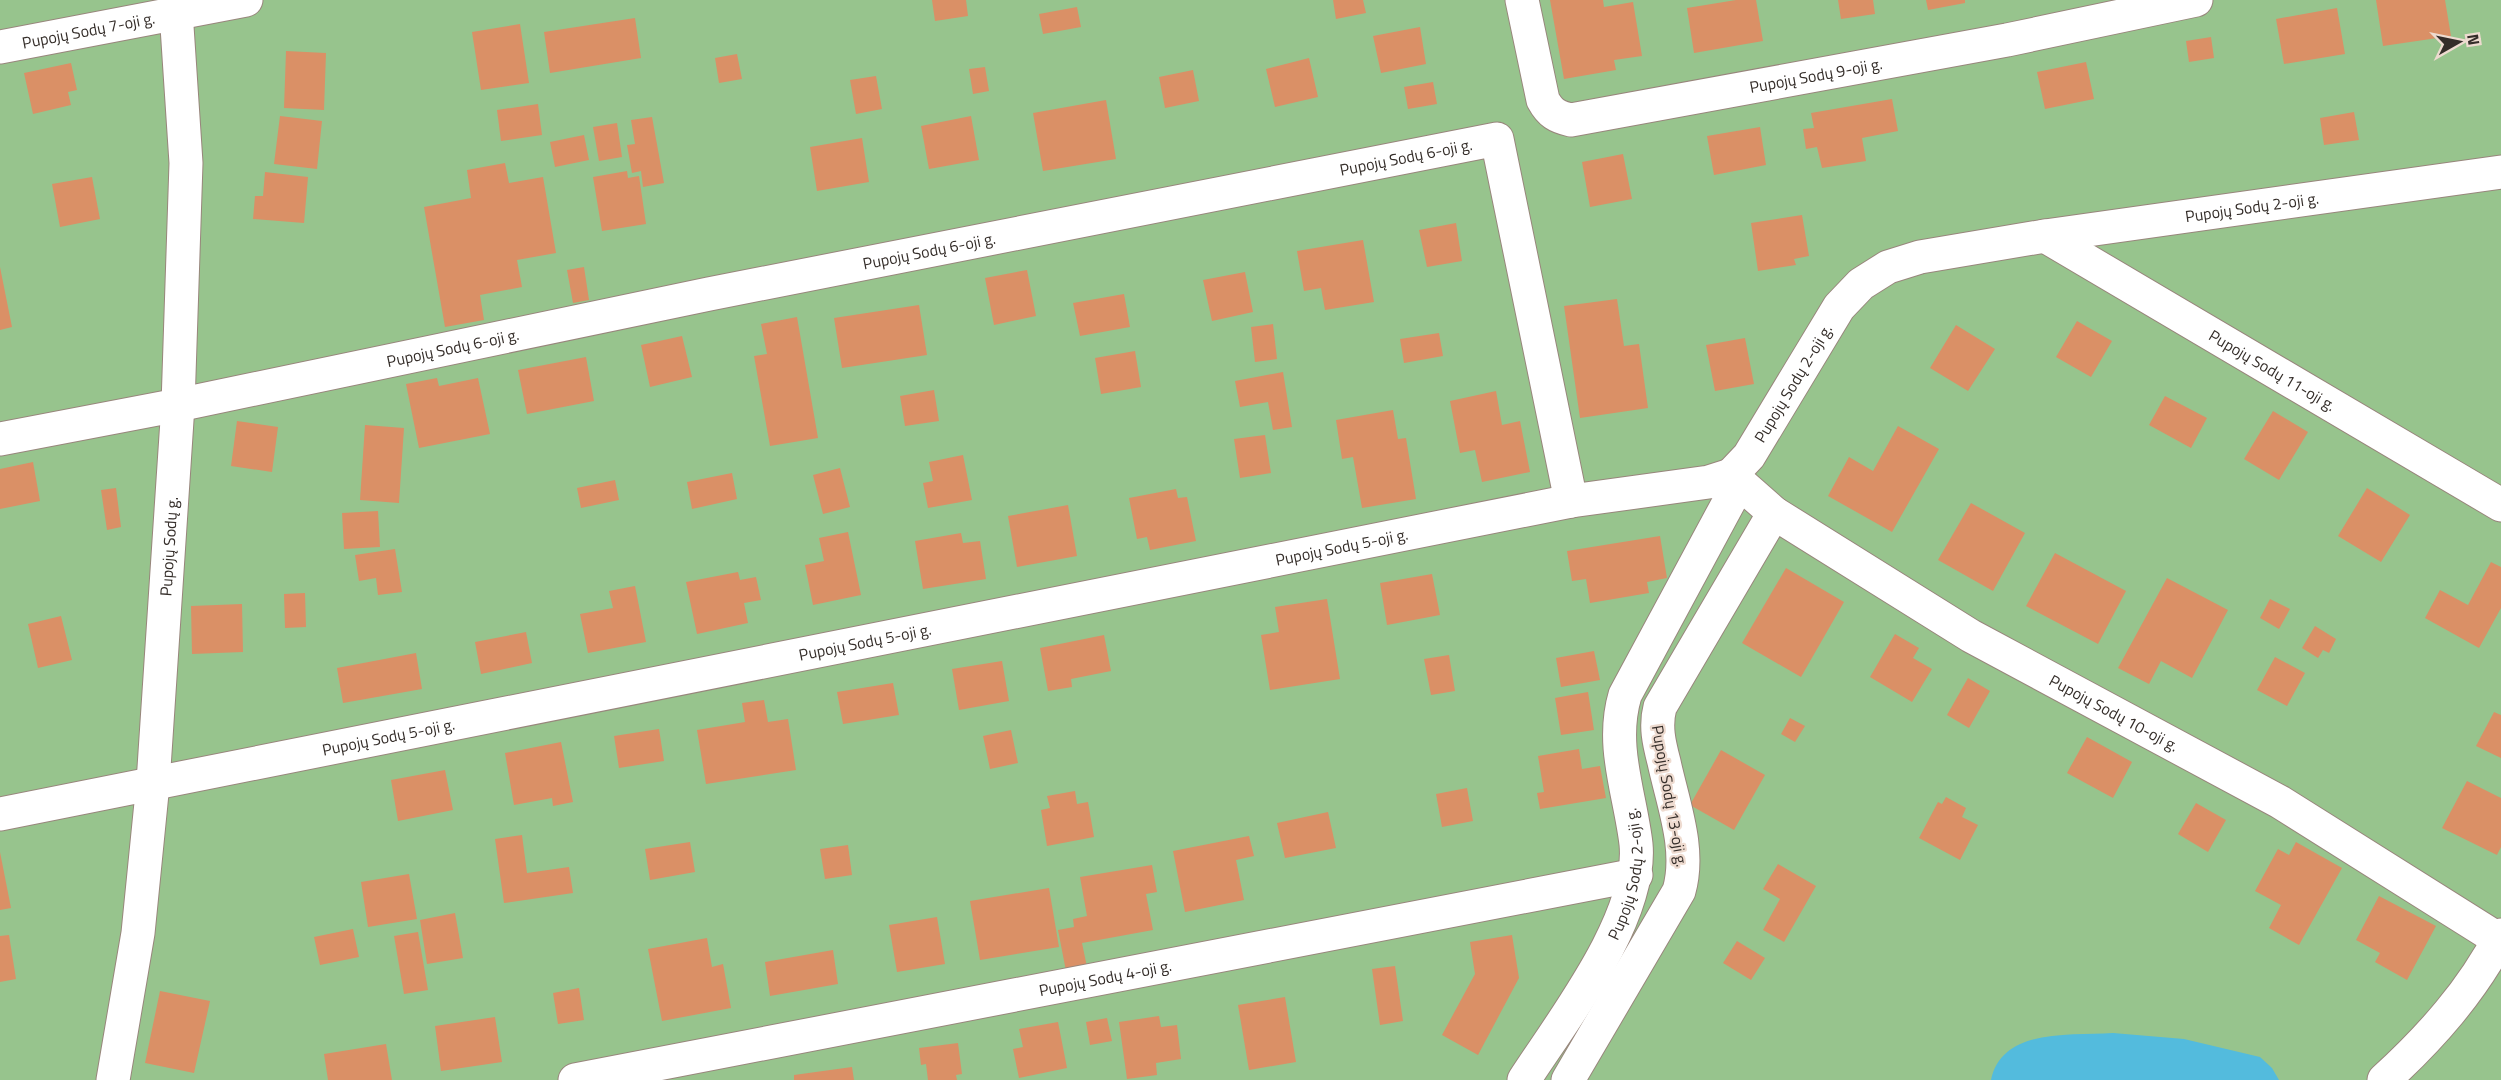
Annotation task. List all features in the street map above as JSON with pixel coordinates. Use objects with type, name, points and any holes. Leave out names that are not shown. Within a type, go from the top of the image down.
[{"type":"street","name":"Pupojų Sodų 7-oji g.","points":[[0,47],[176,11],[246,0]]},
{"type":"street","name":"Pupojų Sodų 9-oji g.","points":[[1522,0],[1543,100],[1549,111],[1560,118],[1571,120],[1995,42],[2196,0]]},
{"type":"street","name":"Pupojų Sodų g.","points":[[113,1080],[138,933],[153,783],[178,405],[186,163],[176,11]]},
{"type":"street","name":"Pupojų Sodų 6-oji g.","points":[[0,439],[178,405],[733,290],[1497,139],[1570,501]]},
{"type":"street","name":"Pupojų Sodų 2-oji g.","points":[[1524,1080],[1587,985],[1613,936],[1636,875],[1636,844],[1619,749],[1619,716],[1625,695],[1730,500],[1731,475],[1749,456],[1839,307],[1861,284],[1888,267],[1920,257],[2045,236],[2501,171]]},
{"type":"street","name":"Pupojų Sodų 11-oji g.","points":[[2045,236],[2501,505]]},
{"type":"street","name":"Pupojų Sodų 5-oji g.","points":[[0,814],[1570,501],[1709,482],[1731,475]]},
{"type":"street","name":"Pupojų Sodų 10-oji g.","points":[[1731,475],[1774,513],[1971,636],[2280,802],[2500,938]]},
{"type":"street","name":"Pupojų Sodų 13-oji g.","points":[[1568,1080],[1679,891],[1685,872],[1680,835],[1656,720],[1660,707],[1774,513]]},
{"type":"street","name":"Pupojų Sodų 4-oji g.","points":[[575,1080],[1636,875]]},
{"type":"street","points":[[2384,1080],[2422,1044],[2473,983],[2500,938]]},
{"type":"green space","points":[[0,0],[2501,0],[2501,1080],[0,1080]]},
{"type":"water","points":[[2113,1033],[2184,1039],[2260,1057],[2272,1068],[2279,1080],[1991,1080],[1998,1063],[2009,1051],[2023,1043],[2059,1035]]},
{"type":"building","points":[[932,0],[966,0],[968,16],[935,21]]},
{"type":"building","points":[[1333,0],[1363,0],[1366,13],[1336,19]]},
{"type":"building","points":[[1550,0],[1603,0],[1604,7],[1633,2],[1642,56],[1614,60],[1616,70],[1564,79]]},
{"type":"building","points":[[1736,0],[1756,0],[1763,41],[1694,53],[1687,8]]},
{"type":"building","points":[[1838,0],[1873,0],[1875,14],[1841,19]]},
{"type":"building","points":[[1926,0],[1965,0],[1965,3],[1928,10]]},
{"type":"building","points":[[2376,0],[2445,0],[2451,36],[2383,46]]},
{"type":"building","points":[[1077,7],[1081,27],[1043,34],[1039,14]]},
{"type":"building","points":[[2337,8],[2345,54],[2284,64],[2276,19]]},
{"type":"building","points":[[635,18],[641,58],[550,73],[544,32]]},
{"type":"building","points":[[520,24],[529,83],[481,90],[472,32]]},
{"type":"building","points":[[1420,27],[1426,64],[1381,73],[1373,36]]},
{"type":"building","points":[[2211,37],[2214,58],[2189,62],[2186,41]]},
{"type":"building","points":[[286,51],[326,53],[324,110],[284,108]]},
{"type":"building","points":[[737,54],[742,79],[719,83],[715,58]]},
{"type":"building","points":[[1309,58],[1318,97],[1275,107],[1266,69]]},
{"type":"building","points":[[2086,62],[2094,99],[2045,109],[2037,72]]},
{"type":"building","points":[[71,63],[77,90],[68,92],[71,105],[33,114],[24,73]]},
{"type":"building","points":[[985,67],[989,91],[973,94],[969,69]]},
{"type":"building","points":[[1193,70],[1199,101],[1165,108],[1159,77]]},
{"type":"building","points":[[876,76],[882,109],[856,114],[850,80]]},
{"type":"building","points":[[1433,82],[1437,104],[1408,109],[1404,87]]},
{"type":"building","points":[[1892,99],[1898,131],[1862,138],[1866,161],[1822,168],[1817,147],[1806,149],[1803,129],[1814,128],[1811,113]]},
{"type":"building","points":[[1106,100],[1116,159],[1043,171],[1033,113]]},
{"type":"building","points":[[538,104],[542,135],[501,141],[497,110]]},
{"type":"building","points":[[2354,112],[2359,140],[2324,145],[2320,118]]},
{"type":"building","points":[[280,116],[322,121],[317,169],[274,164]]},
{"type":"building","points":[[971,116],[979,160],[929,169],[921,126]]},
{"type":"building","points":[[652,117],[664,183],[643,187],[641,171],[632,173],[627,145],[635,144],[631,120]]},
{"type":"building","points":[[617,123],[622,157],[599,161],[593,127]]},
{"type":"building","points":[[1760,127],[1766,165],[1714,175],[1707,136]]},
{"type":"building","points":[[584,135],[589,160],[555,167],[550,142]]},
{"type":"building","points":[[862,138],[869,182],[817,191],[810,147]]},
{"type":"building","points":[[1623,154],[1632,199],[1590,207],[1582,162]]},
{"type":"building","points":[[505,163],[509,183],[543,177],[556,253],[517,260],[522,287],[480,295],[484,320],[445,327],[424,207],[471,198],[467,170]]},
{"type":"building","points":[[627,171],[628,178],[639,176],[646,224],[602,231],[593,177]]},
{"type":"building","points":[[265,172],[308,177],[304,223],[253,219],[255,196],[263,196]]},
{"type":"building","points":[[92,177],[100,219],[60,227],[52,184]]},
{"type":"building","points":[[1802,215],[1809,256],[1794,259],[1796,265],[1758,271],[1751,223]]},
{"type":"building","points":[[1456,223],[1462,261],[1427,267],[1419,230]]},
{"type":"building","points":[[1363,240],[1374,302],[1325,310],[1321,288],[1304,291],[1297,251]]},
{"type":"building","points":[[0,267],[12,327],[0,330]]},
{"type":"building","points":[[584,267],[589,300],[573,303],[567,270]]},
{"type":"building","points":[[1027,270],[1036,316],[994,325],[985,278]]},
{"type":"building","points":[[1245,272],[1253,312],[1212,321],[1203,280]]},
{"type":"building","points":[[1124,294],[1130,327],[1080,336],[1073,303]]},
{"type":"building","points":[[1617,299],[1624,346],[1639,344],[1648,408],[1580,418],[1564,306]]},
{"type":"building","points":[[919,305],[927,355],[842,368],[834,318]]},
{"type":"building","points":[[797,317],[818,438],[770,446],[754,356],[767,354],[761,324]]},
{"type":"building","points":[[2077,321],[2112,341],[2091,377],[2056,357]]},
{"type":"building","points":[[1273,324],[1277,359],[1255,362],[1251,327]]},
{"type":"building","points":[[1956,325],[1995,349],[1968,391],[1930,368]]},
{"type":"building","points":[[1439,333],[1443,356],[1404,363],[1400,339]]},
{"type":"building","points":[[682,336],[692,377],[650,387],[641,345]]},
{"type":"building","points":[[1745,338],[1754,384],[1715,391],[1706,345]]},
{"type":"building","points":[[1135,351],[1141,387],[1101,394],[1095,358]]},
{"type":"building","points":[[586,357],[594,401],[527,414],[518,370]]},
{"type":"building","points":[[1283,372],[1292,427],[1273,430],[1268,402],[1240,407],[1235,381]]},
{"type":"building","points":[[437,378],[439,386],[478,378],[490,434],[419,448],[406,384]]},
{"type":"building","points":[[934,390],[939,421],[905,426],[900,396]]},
{"type":"building","points":[[1496,391],[1502,425],[1520,421],[1530,472],[1482,482],[1475,450],[1460,453],[1450,401]]},
{"type":"building","points":[[2165,396],[2207,418],[2191,448],[2149,425]]},
{"type":"building","points":[[1393,410],[1398,439],[1406,438],[1416,499],[1362,508],[1353,457],[1342,459],[1336,420]]},
{"type":"building","points":[[2273,411],[2308,432],[2279,480],[2244,459]]},
{"type":"building","points":[[237,421],[278,427],[272,472],[231,466]]},
{"type":"building","points":[[365,425],[404,428],[399,503],[360,500]]},
{"type":"building","points":[[1898,426],[1939,449],[1892,532],[1828,496],[1849,457],[1873,471]]},
{"type":"building","points":[[1265,435],[1271,473],[1240,478],[1234,439]]},
{"type":"building","points":[[963,455],[972,500],[928,508],[923,483],[933,481],[929,462]]},
{"type":"building","points":[[33,462],[40,501],[0,509],[0,469]]},
{"type":"building","points":[[840,468],[850,507],[823,514],[813,475]]},
{"type":"building","points":[[732,473],[737,499],[692,509],[687,482]]},
{"type":"building","points":[[615,480],[619,500],[581,508],[577,488]]},
{"type":"building","points":[[116,488],[121,527],[107,530],[101,490]]},
{"type":"building","points":[[2367,488],[2410,515],[2381,562],[2338,536]]},
{"type":"building","points":[[1176,489],[1178,498],[1187,497],[1196,541],[1150,550],[1147,537],[1137,539],[1129,498]]},
{"type":"building","points":[[1971,503],[2025,533],[1993,591],[1938,560]]},
{"type":"building","points":[[1068,505],[1077,556],[1017,567],[1008,516]]},
{"type":"building","points":[[378,511],[380,547],[344,549],[342,513]]},
{"type":"building","points":[[848,532],[861,595],[813,605],[805,565],[824,561],[819,538]]},
{"type":"building","points":[[961,533],[963,543],[980,541],[986,579],[923,589],[915,541]]},
{"type":"building","points":[[1660,536],[1667,578],[1647,582],[1649,593],[1590,603],[1586,579],[1572,581],[1567,551]]},
{"type":"building","points":[[395,549],[402,592],[378,595],[376,578],[359,581],[355,555]]},
{"type":"building","points":[[2055,553],[2126,591],[2098,644],[2026,606]]},
{"type":"building","points":[[2491,562],[2501,567],[2501,608],[2479,648],[2425,618],[2440,590],[2468,605]]},
{"type":"building","points":[[1786,568],[1844,602],[1801,677],[1742,643]]},
{"type":"building","points":[[738,572],[740,580],[756,577],[761,600],[744,603],[748,623],[697,634],[686,582]]},
{"type":"building","points":[[1432,574],[1440,615],[1387,625],[1380,583]]},
{"type":"building","points":[[2167,578],[2228,610],[2192,678],[2161,661],[2149,684],[2118,668]]},
{"type":"building","points":[[635,586],[646,642],[588,653],[580,614],[613,608],[609,591]]},
{"type":"building","points":[[305,593],[306,627],[285,628],[284,594]]},
{"type":"building","points":[[1327,599],[1340,679],[1270,690],[1261,635],[1279,632],[1275,607]]},
{"type":"building","points":[[2270,599],[2290,609],[2279,629],[2260,618]]},
{"type":"building","points":[[242,604],[243,652],[192,654],[191,606]]},
{"type":"building","points":[[61,616],[72,660],[38,668],[28,624]]},
{"type":"building","points":[[2315,626],[2336,639],[2329,653],[2323,650],[2318,658],[2302,648]]},
{"type":"building","points":[[526,632],[532,663],[481,674],[475,642]]},
{"type":"building","points":[[1895,634],[1919,648],[1913,658],[1932,669],[1912,702],[1870,677]]},
{"type":"building","points":[[1104,635],[1111,671],[1071,679],[1072,687],[1048,691],[1040,648]]},
{"type":"building","points":[[1594,651],[1600,680],[1561,687],[1556,658]]},
{"type":"building","points":[[416,653],[422,689],[343,703],[337,668]]},
{"type":"building","points":[[1449,655],[1455,691],[1431,695],[1424,659]]},
{"type":"building","points":[[2275,657],[2305,673],[2287,706],[2257,690]]},
{"type":"building","points":[[1002,661],[1009,701],[959,710],[952,669]]},
{"type":"building","points":[[1968,678],[1990,691],[1969,728],[1947,715]]},
{"type":"building","points":[[893,683],[899,715],[843,724],[837,692]]},
{"type":"building","points":[[1588,692],[1594,730],[1561,735],[1555,698]]},
{"type":"building","points":[[764,700],[768,722],[788,719],[796,770],[706,784],[697,730],[745,722],[742,703]]},
{"type":"building","points":[[2494,712],[2501,715],[2501,758],[2476,746]]},
{"type":"building","points":[[1790,718],[1805,726],[1795,742],[1781,734]]},
{"type":"building","points":[[659,729],[664,761],[619,768],[614,736]]},
{"type":"building","points":[[1011,730],[1018,763],[990,769],[983,736]]},
{"type":"building","points":[[2087,737],[2132,762],[2113,798],[2067,773]]},
{"type":"building","points":[[561,742],[573,802],[553,806],[552,798],[514,805],[505,753]]},
{"type":"building","points":[[1579,749],[1582,769],[1600,766],[1606,798],[1540,809],[1537,793],[1544,792],[1538,756]]},
{"type":"building","points":[[1721,750],[1765,775],[1734,830],[1690,805]]},
{"type":"building","points":[[445,770],[453,810],[398,821],[391,780]]},
{"type":"building","points":[[2467,781],[2501,798],[2501,847],[2497,855],[2442,828]]},
{"type":"building","points":[[1467,788],[1473,821],[1442,827],[1436,794]]},
{"type":"building","points":[[1075,791],[1077,804],[1088,802],[1094,837],[1047,846],[1041,810],[1050,808],[1047,796]]},
{"type":"building","points":[[1946,797],[1966,808],[1962,817],[1978,825],[1960,860],[1919,838],[1938,802],[1942,804]]},
{"type":"building","points":[[2196,803],[2226,820],[2208,852],[2178,834]]},
{"type":"building","points":[[1328,812],[1336,848],[1285,858],[1277,823]]},
{"type":"building","points":[[522,835],[527,873],[569,867],[573,893],[504,903],[495,839]]},
{"type":"building","points":[[1249,836],[1254,856],[1236,860],[1244,900],[1185,912],[1173,851]]},
{"type":"building","points":[[690,842],[695,872],[650,880],[645,849]]},
{"type":"building","points":[[2296,842],[2342,868],[2299,945],[2269,928],[2281,905],[2255,891],[2278,849],[2289,855]]},
{"type":"building","points":[[848,845],[852,875],[825,879],[820,849]]},
{"type":"building","points":[[0,852],[11,908],[0,910]]},
{"type":"building","points":[[1778,864],[1816,886],[1784,942],[1763,930],[1780,899],[1763,889]]},
{"type":"building","points":[[1152,865],[1157,892],[1146,894],[1153,930],[1082,943],[1087,967],[1066,971],[1058,930],[1074,927],[1073,919],[1087,916],[1080,877]]},
{"type":"building","points":[[409,874],[417,919],[368,927],[361,882]]},
{"type":"building","points":[[1049,888],[1059,947],[980,960],[970,901]]},
{"type":"building","points":[[2379,896],[2436,926],[2407,980],[2375,962],[2380,953],[2356,940]]},
{"type":"building","points":[[455,913],[463,958],[427,964],[420,920]]},
{"type":"building","points":[[937,917],[945,964],[897,972],[889,925]]},
{"type":"building","points":[[353,929],[359,957],[320,965],[314,937]]},
{"type":"building","points":[[418,932],[428,990],[404,994],[394,936]]},
{"type":"building","points":[[9,935],[16,979],[0,982],[0,936]]},
{"type":"building","points":[[1512,935],[1519,978],[1478,1055],[1442,1035],[1475,974],[1470,942]]},
{"type":"building","points":[[707,938],[712,967],[723,964],[731,1008],[662,1021],[648,949]]},
{"type":"building","points":[[1737,941],[1765,958],[1751,980],[1723,963]]},
{"type":"building","points":[[833,950],[838,984],[770,996],[765,962]]},
{"type":"building","points":[[1395,966],[1403,1021],[1380,1025],[1372,969]]},
{"type":"building","points":[[579,988],[584,1020],[558,1024],[553,993]]},
{"type":"building","points":[[160,991],[210,1001],[194,1073],[145,1063]]},
{"type":"building","points":[[1285,997],[1296,1062],[1249,1070],[1238,1005]]},
{"type":"building","points":[[1159,1016],[1161,1027],[1177,1025],[1181,1059],[1156,1063],[1157,1075],[1127,1079],[1119,1022]]},
{"type":"building","points":[[495,1017],[502,1062],[441,1071],[435,1026]]},
{"type":"building","points":[[1107,1018],[1112,1041],[1090,1045],[1086,1022]]},
{"type":"building","points":[[1058,1022],[1067,1068],[1019,1078],[1013,1049],[1023,1047],[1019,1029]]},
{"type":"building","points":[[958,1043],[962,1074],[956,1075],[957,1080],[928,1080],[926,1064],[921,1065],[919,1048]]},
{"type":"building","points":[[386,1044],[392,1080],[328,1080],[324,1054]]},
{"type":"building","points":[[852,1067],[854,1080],[794,1080],[794,1075]]}]
